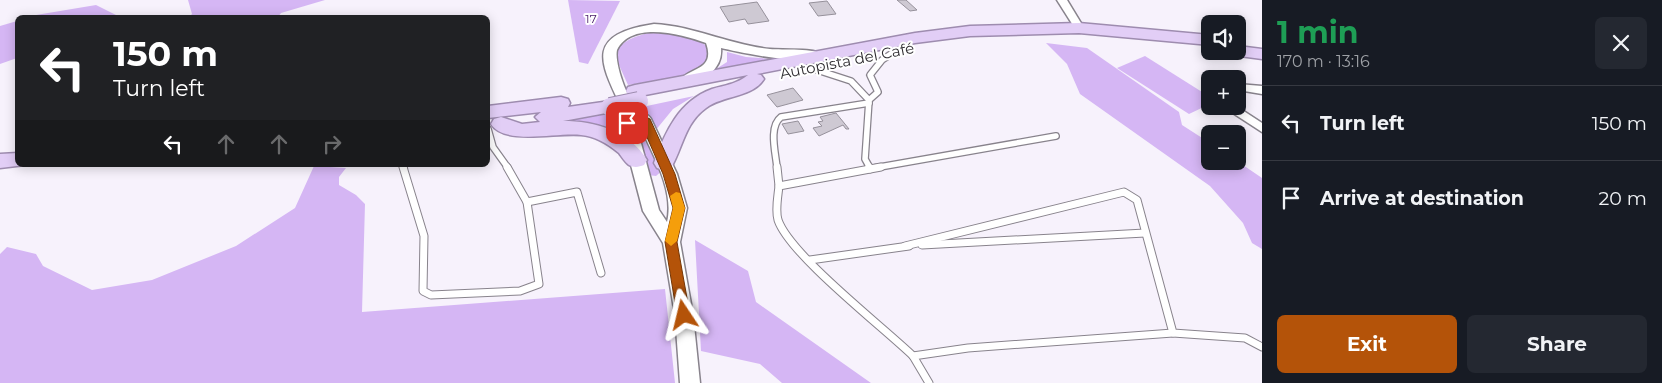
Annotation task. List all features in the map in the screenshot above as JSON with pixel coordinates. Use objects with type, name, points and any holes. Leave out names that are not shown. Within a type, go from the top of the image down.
[{"type":"highway","name":"Autopista del Café","points":[[635,102],[683,82],[816,61],[970,31],[1079,28],[1201,39]]},
{"type":"highway","name":"Autopista del Café","points":[[491,122],[608,102],[635,102],[755,78],[816,61],[973,40],[1053,35],[1112,37],[1201,47]]},
{"type":"highway","points":[[1246,44],[1262,46]]},
{"type":"highway","points":[[1246,52],[1262,54]]},
{"type":"highway","points":[[667,169],[674,134],[691,110],[718,94],[744,88],[755,78]]},
{"type":"highway","points":[[491,122],[519,130],[562,127],[598,131],[612,137],[625,146],[639,168]]},
{"type":"highway","points":[[0,151],[15,150]]},
{"type":"highway","points":[[0,161],[15,160]]},
{"type":"street","points":[[1062,0],[1079,28]]},
{"type":"street","points":[[671,242],[679,208],[667,169],[644,119],[609,58],[611,48],[619,39],[644,29],[658,27],[687,31],[712,40],[765,53],[816,61]]},
{"type":"street","points":[[683,82],[705,72],[713,65],[716,57],[716,48],[712,40]]},
{"type":"street","points":[[1246,88],[1262,90]]},
{"type":"street","points":[[635,102],[627,123],[651,211],[671,242],[684,315],[690,383]]},
{"type":"street","points":[[1242,115],[1262,128]]},
{"type":"street","points":[[639,168],[659,180],[667,169]]},
{"type":"lane","points":[[894,52],[882,60],[870,75],[878,92],[869,102],[781,117],[777,120],[774,129],[779,186],[778,220],[783,233],[913,356],[929,383]]},
{"type":"lane","points":[[816,61],[857,84],[869,102],[865,158],[870,170]]},
{"type":"lane","points":[[403,167],[424,236],[423,291],[430,295],[520,291],[539,284],[527,202],[511,172],[493,147],[491,122]]},
{"type":"lane","points":[[779,186],[1056,136]]},
{"type":"lane","points":[[527,202],[577,192],[601,273]]},
{"type":"lane","points":[[906,246],[1124,192],[1137,200],[1173,333]]},
{"type":"lane","points":[[810,260],[906,246],[1145,233]]},
{"type":"lane","points":[[913,356],[960,349],[1173,333],[1245,338],[1262,347]]},
{"type":"green space","points":[[188,0],[325,0],[280,15],[192,14]]},
{"type":"green space","name":"17","points":[[568,0],[620,1],[588,64],[579,62]]},
{"type":"green space","points":[[96,5],[116,15],[36,15]]},
{"type":"green space","points":[[15,22],[15,59],[0,64],[0,26]]},
{"type":"green space","points":[[652,32],[675,33],[695,39],[708,47],[709,58],[701,66],[682,75],[628,85],[614,54],[625,42]]},
{"type":"green space","points":[[1046,43],[1087,48],[1179,112],[1182,125],[1201,137],[1201,170],[1246,170],[1246,167],[1262,178],[1262,249],[1252,243],[1243,223],[1210,186],[1080,94],[1067,64]]},
{"type":"green space","points":[[727,52],[746,57],[773,59],[716,69],[727,62]]},
{"type":"green space","points":[[1145,56],[1201,91],[1201,108],[1189,114],[1117,68]]},
{"type":"green space","points":[[694,96],[673,109],[655,131],[642,107]]},
{"type":"green space","points":[[611,113],[620,135],[603,126],[563,120]]},
{"type":"green space","points":[[635,127],[664,169],[656,176],[648,175]]},
{"type":"green space","points":[[314,167],[346,168],[339,177],[339,185],[356,195],[365,204],[362,312],[665,289],[675,383],[0,383],[0,254],[7,247],[36,254],[43,266],[92,290],[152,280],[236,246],[295,208]]},
{"type":"green space","points":[[695,240],[748,271],[756,302],[871,383],[782,383],[760,364],[701,351]]},
{"type":"building","points":[[897,0],[906,0],[917,10],[910,11]]},
{"type":"building","points":[[827,1],[836,14],[818,16],[809,3]]},
{"type":"building","points":[[757,2],[769,21],[748,24],[745,19],[729,22],[720,7]]},
{"type":"building","points":[[793,88],[803,100],[777,107],[767,95]]},
{"type":"building","points":[[836,113],[849,129],[846,129],[843,125],[819,136],[813,128],[822,126],[818,122],[823,121],[820,117]]},
{"type":"building","points":[[798,121],[804,131],[788,134],[782,124]]},
{"type":"slow traffic","points":[[671,241],[679,208],[676,196]]},
{"type":"route","points":[[627,123],[631,113],[644,119],[669,174],[679,208],[671,242],[684,315]]}]
